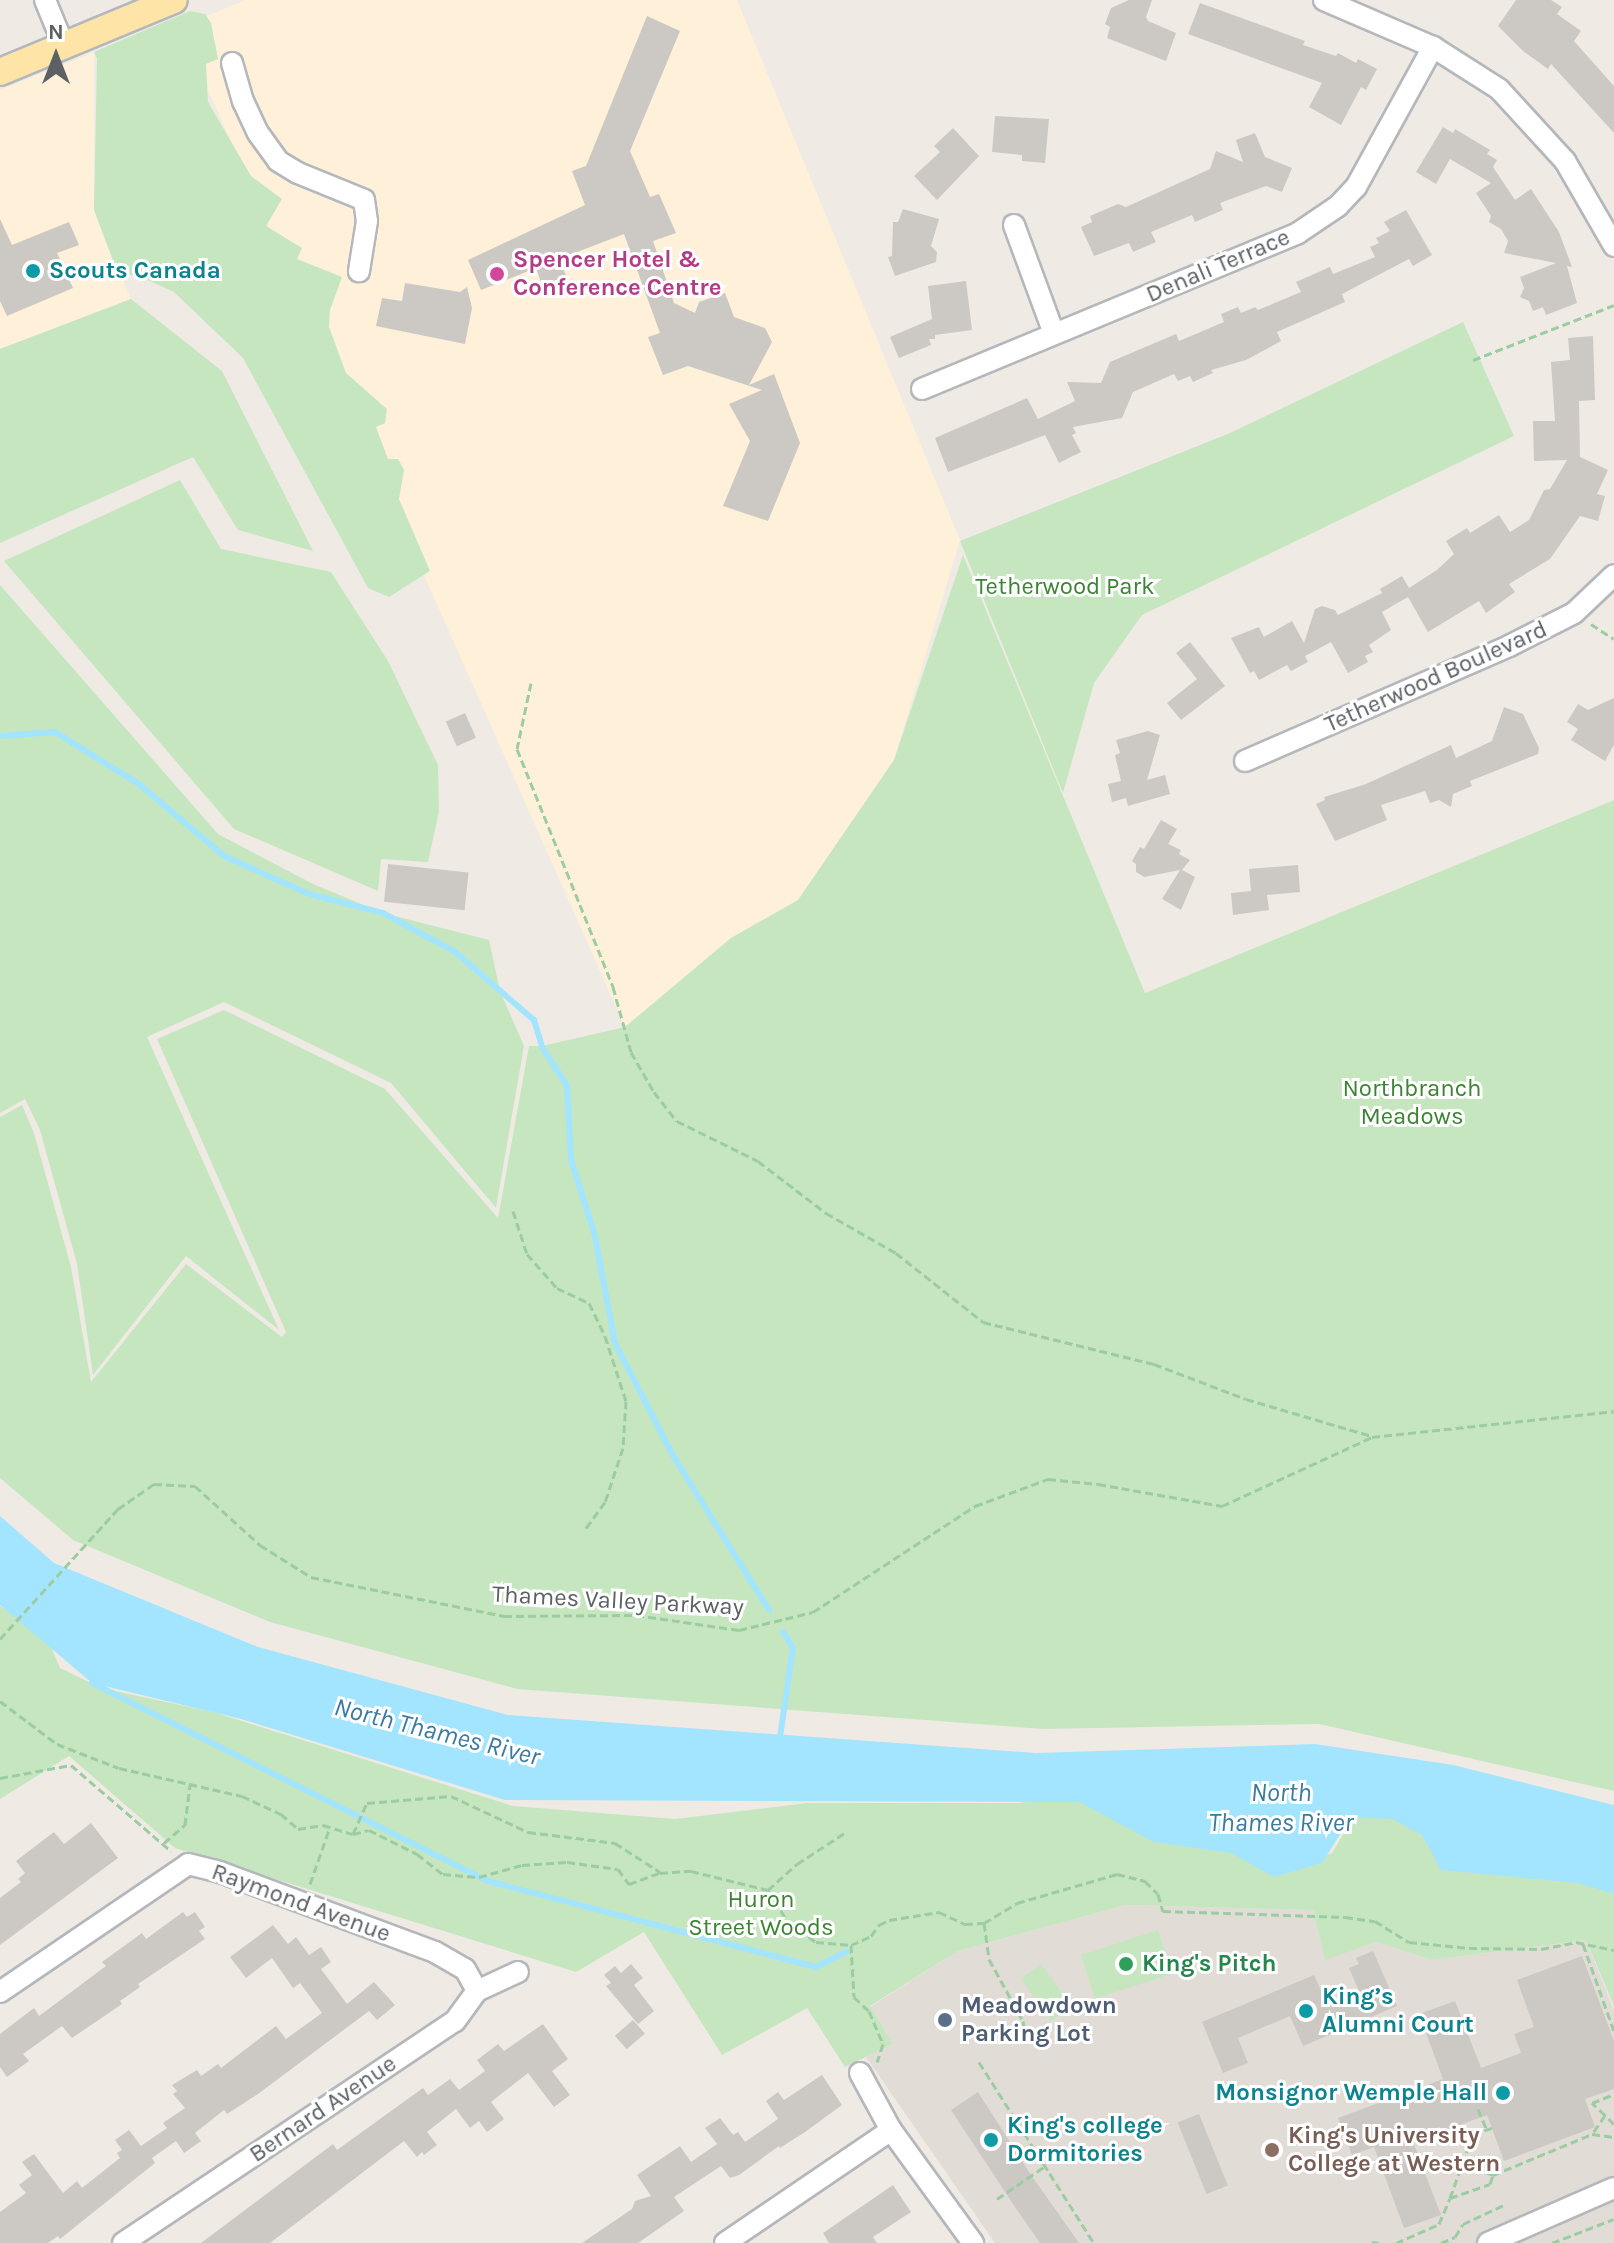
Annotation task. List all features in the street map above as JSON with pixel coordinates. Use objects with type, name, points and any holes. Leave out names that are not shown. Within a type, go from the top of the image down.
[{"type":"main road","points":[[0,72],[174,0]]},
{"type":"street","points":[[45,0],[64,46]]},
{"type":"street","points":[[1324,0],[1433,47],[1499,89],[1555,151],[1614,246]]},
{"type":"street","name":"Denali Terrace","points":[[922,389],[1298,233],[1338,206],[1356,187],[1433,47]]},
{"type":"street","points":[[232,63],[243,101],[258,133],[278,161],[298,173],[364,200],[367,221],[359,271]]},
{"type":"street","points":[[1014,225],[1054,334]]},
{"type":"street","name":"Tetherwood Boulevard","points":[[1245,761],[1509,646],[1574,613],[1614,575]]},
{"type":"street","name":"Raymond Avenue","points":[[0,1992],[188,1864],[220,1872],[435,1952],[465,1969],[477,1991]]},
{"type":"street","name":"Bernard Avenue","points":[[123,2243],[455,2021],[477,1991],[518,1972]]},
{"type":"street","points":[[860,2073],[891,2130],[973,2243]]},
{"type":"street","points":[[725,2243],[891,2130]]},
{"type":"street","points":[[1488,2243],[1614,2188]]},
{"type":"path","points":[[1473,360],[1614,305]]},
{"type":"path","points":[[1574,613],[1614,639]]},
{"type":"path","points":[[531,683],[517,749],[613,987],[631,1052],[654,1092],[677,1121],[758,1161],[826,1213],[896,1253],[983,1322],[1154,1364],[1246,1399],[1372,1437]]},
{"type":"path","points":[[513,1211],[527,1254],[557,1288],[589,1303],[605,1336],[626,1401],[623,1448],[605,1502],[585,1530]]},
{"type":"path","name":"Thames Valley Parkway","points":[[0,1639],[118,1509],[154,1484],[195,1486],[260,1545],[311,1577],[504,1616],[636,1615],[739,1630],[813,1612],[975,1506],[1048,1479],[1222,1506],[1372,1437],[1614,1411]]},
{"type":"path","points":[[0,1701],[57,1744],[119,1768],[242,1796],[281,1814],[298,1829],[330,1827],[353,1834],[369,1830],[417,1854],[443,1874],[479,1877],[522,1865],[567,1862],[618,1869],[629,1884],[660,1873],[691,1871],[768,1890],[789,1923],[816,1942],[851,1945],[871,1936],[879,1925],[889,1920],[939,1912],[965,1924],[984,1923],[1017,1903],[1117,1874],[1145,1881],[1158,1894],[1163,1911],[1345,1917],[1375,1921],[1409,1942],[1469,1948],[1541,1949],[1583,1943],[1614,1950]]},
{"type":"path","points":[[0,1778],[71,1765],[188,1864]]},
{"type":"path","points":[[163,1844],[185,1825],[190,1785]]},
{"type":"path","points":[[353,1834],[367,1803],[451,1796],[528,1832],[615,1843],[660,1873]]},
{"type":"path","points":[[303,1903],[330,1827]]},
{"type":"path","points":[[768,1890],[797,1864],[846,1832]]},
{"type":"path","points":[[984,1923],[989,1959],[1023,2021],[1025,2031],[1020,2035]]},
{"type":"path","points":[[1583,1943],[1614,2031]]},
{"type":"path","points":[[851,1945],[854,1997],[869,2011],[883,2044],[879,2060],[860,2073]]},
{"type":"path","points":[[979,2062],[1094,2243]]},
{"type":"path","points":[[1614,2094],[1592,2103],[1614,2124]]},
{"type":"path","points":[[1478,2109],[1486,2130]]},
{"type":"path","points":[[1592,2134],[1605,2115]]},
{"type":"path","points":[[1396,2243],[1439,2224],[1473,2134],[1492,2128]]},
{"type":"path","points":[[1462,2164],[1493,2175],[1592,2134],[1614,2137]]},
{"type":"path","points":[[997,2199],[1045,2166]]},
{"type":"path","points":[[1450,2198],[1490,2184],[1493,2175]]},
{"type":"path","points":[[1441,2243],[1455,2237],[1463,2224],[1506,2204]]},
{"type":"path","points":[[1552,2243],[1614,2219]]},
{"type":"path","points":[[1372,2242],[1379,2243]]},
{"type":"shaded area","points":[[245,0],[737,0],[960,540],[894,760],[798,900],[731,938],[625,1027],[180,27]]},
{"type":"shaded area","points":[[94,52],[94,210],[131,299],[0,349],[0,90]]},
{"type":"shaded area","name":"King's University College at Western","points":[[1126,1905],[1313,1910],[1325,1959],[1376,1942],[1432,1960],[1586,1940],[1614,2010],[1614,2243],[995,2243],[866,2057],[893,2044],[870,2007],[958,1951]]},
{"type":"green space","points":[[190,11],[205,14],[211,23],[218,59],[206,64],[208,102],[251,176],[282,199],[266,226],[302,248],[297,259],[342,277],[330,310],[329,327],[346,373],[387,409],[385,423],[376,427],[388,459],[398,459],[404,470],[399,499],[430,571],[389,597],[368,588],[243,358],[174,292],[139,276],[118,274],[94,210],[97,58],[94,52]]},
{"type":"green space","points":[[131,299],[222,371],[313,551],[238,530],[193,457],[0,543],[0,349]]},
{"type":"green space","name":"Tetherwood Park","points":[[1463,322],[1514,436],[1142,615],[1094,683],[1063,793],[960,541],[1230,433]]},
{"type":"green space","points":[[180,480],[221,549],[331,572],[388,661],[438,765],[439,811],[428,862],[381,859],[378,891],[234,829],[4,561]]},
{"type":"green space","name":"Northbranch Meadows","points":[[963,555],[1145,993],[1614,800],[1614,1791],[1319,1724],[1043,1729],[517,1689],[270,1622],[73,1540],[0,1478],[0,1117],[22,1105],[34,1133],[71,1267],[91,1382],[186,1264],[282,1337],[286,1332],[157,1039],[224,1010],[385,1089],[498,1218],[529,1046],[542,1046],[625,1027],[731,938],[798,900],[894,760]]},
{"type":"green space","points":[[0,585],[218,834],[313,884],[383,913],[489,940],[500,991],[524,1046],[496,1208],[391,1083],[224,1002],[147,1037],[279,1330],[186,1256],[93,1375],[77,1264],[40,1130],[25,1099],[0,1113]]},
{"type":"green space","name":"Huron Street Woods","points":[[0,1606],[47,1637],[60,1668],[101,1688],[213,1712],[513,1806],[675,1819],[807,1803],[1019,1803],[1085,1792],[1236,1845],[1282,1869],[1332,1853],[1358,1810],[1383,1812],[1552,1875],[1614,1888],[1614,2006],[1586,1940],[1432,1960],[1376,1942],[1325,1960],[1313,1910],[1126,1905],[958,1951],[870,2006],[893,2044],[845,2067],[807,2008],[722,2055],[644,1932],[576,1972],[175,1848],[69,1756],[0,1799]]},
{"type":"green space","name":"King's Pitch","points":[[1158,1930],[1172,1974],[1095,1999],[1081,1955]]},
{"type":"green space","points":[[1041,1964],[1072,2006],[1051,2021],[1021,1979]]},
{"type":"water","name":"North Thames River","points":[[0,1516],[54,1563],[258,1647],[508,1715],[1036,1753],[1315,1744],[1453,1765],[1614,1805],[1614,1894],[1578,1883],[1441,1870],[1422,1835],[1392,1819],[1351,1817],[1322,1863],[1274,1877],[1231,1853],[1154,1842],[1079,1802],[505,1800],[241,1719],[92,1683],[0,1605]]},
{"type":"building","points":[[1129,0],[1152,0],[1146,17],[1148,21],[1176,33],[1166,61],[1107,38],[1110,27],[1105,24],[1111,8]]},
{"type":"building","points":[[1516,0],[1551,0],[1562,7],[1557,14],[1581,31],[1574,41],[1614,86],[1614,133],[1551,64],[1548,69],[1523,51],[1498,26]]},
{"type":"building","points":[[1200,3],[1305,41],[1303,45],[1336,56],[1338,53],[1356,63],[1358,59],[1377,69],[1366,90],[1361,87],[1341,125],[1309,107],[1322,83],[1188,34]]},
{"type":"building","name":"Spencer Hotel & Conference Centre","points":[[647,16],[680,31],[630,151],[650,197],[659,194],[676,233],[653,241],[674,303],[695,313],[699,302],[725,293],[734,317],[765,328],[772,342],[749,385],[774,374],[800,443],[768,521],[723,506],[750,441],[729,404],[762,390],[688,366],[663,375],[648,337],[660,333],[624,234],[559,259],[571,287],[546,297],[536,268],[481,290],[468,260],[585,205],[572,171],[586,166]]},
{"type":"building","points":[[995,116],[1049,119],[1045,163],[1022,161],[1022,155],[992,152]]},
{"type":"building","points":[[1443,127],[1453,133],[1455,129],[1490,150],[1487,154],[1497,160],[1493,167],[1515,200],[1531,189],[1559,232],[1572,267],[1567,266],[1577,303],[1546,315],[1543,307],[1533,311],[1529,301],[1520,297],[1524,288],[1520,277],[1556,263],[1504,253],[1508,241],[1501,229],[1489,222],[1491,216],[1476,193],[1491,183],[1450,159],[1436,184],[1416,172]]},
{"type":"building","points":[[953,128],[979,156],[937,200],[914,176],[940,152],[934,146]]},
{"type":"building","points":[[1255,133],[1265,157],[1292,168],[1282,192],[1266,186],[1220,203],[1223,210],[1195,222],[1192,215],[1151,232],[1156,242],[1133,252],[1129,243],[1094,256],[1081,227],[1092,222],[1090,216],[1118,204],[1126,207],[1210,169],[1216,151],[1243,162],[1236,140]]},
{"type":"building","points":[[903,209],[939,219],[931,246],[937,252],[936,262],[895,276],[888,257],[892,256],[893,222],[898,222]]},
{"type":"building","points":[[1406,210],[1432,255],[1413,266],[1409,259],[1342,294],[1345,302],[1277,332],[1281,341],[1246,360],[1211,370],[1213,373],[1193,382],[1190,376],[1178,381],[1174,374],[1133,392],[1122,418],[1073,427],[1076,433],[1072,435],[1081,452],[1059,463],[1045,435],[948,472],[935,438],[1027,398],[1038,419],[1075,401],[1067,382],[1101,383],[1110,362],[1176,334],[1179,341],[1224,322],[1221,314],[1238,307],[1241,313],[1255,307],[1258,310],[1301,292],[1296,282],[1330,267],[1333,274],[1375,257],[1370,247],[1379,243],[1376,238],[1390,231],[1384,222]]},
{"type":"building","name":"Scouts Canada","points":[[0,219],[12,245],[69,222],[79,245],[57,253],[73,288],[7,316],[0,301]]},
{"type":"building","points":[[966,281],[972,330],[935,335],[935,339],[929,339],[931,345],[899,358],[890,337],[932,319],[928,286]]},
{"type":"building","points":[[405,283],[460,292],[467,287],[472,308],[465,344],[376,326],[382,298],[402,301]]},
{"type":"building","points":[[1593,336],[1595,400],[1579,401],[1580,457],[1608,470],[1597,494],[1605,496],[1598,521],[1580,516],[1550,559],[1509,584],[1515,592],[1486,613],[1479,601],[1428,632],[1408,597],[1382,612],[1391,630],[1369,645],[1373,652],[1365,656],[1368,662],[1348,673],[1331,642],[1305,656],[1308,662],[1291,671],[1287,665],[1259,680],[1254,671],[1250,673],[1231,638],[1259,627],[1264,637],[1292,621],[1304,643],[1315,609],[1322,606],[1335,610],[1338,615],[1382,593],[1380,589],[1402,576],[1409,588],[1437,570],[1454,554],[1446,541],[1467,528],[1470,533],[1499,515],[1510,532],[1529,520],[1544,490],[1550,489],[1567,460],[1534,461],[1533,421],[1555,421],[1551,362],[1570,360],[1568,338]]},
{"type":"building","points":[[1190,642],[1225,686],[1181,720],[1167,703],[1197,679],[1176,653]]},
{"type":"building","points":[[1614,698],[1614,745],[1605,761],[1571,740],[1578,729],[1567,722],[1578,704],[1588,710]]},
{"type":"building","points":[[1504,707],[1523,714],[1539,748],[1538,754],[1470,781],[1472,786],[1453,794],[1451,807],[1439,800],[1430,803],[1425,791],[1381,805],[1387,820],[1335,841],[1316,804],[1325,800],[1324,797],[1366,784],[1451,745],[1456,758],[1492,741]]},
{"type":"building","points":[[465,713],[476,738],[457,746],[446,722]]},
{"type":"building","points":[[1148,731],[1160,735],[1147,780],[1165,775],[1170,794],[1128,806],[1126,798],[1112,802],[1108,784],[1121,781],[1115,755],[1120,753],[1116,740]]},
{"type":"building","points":[[1161,820],[1177,829],[1168,844],[1181,850],[1179,854],[1190,860],[1182,870],[1195,877],[1181,910],[1162,899],[1180,870],[1144,877],[1136,872],[1136,864],[1132,861],[1140,847],[1144,849]]},
{"type":"building","points":[[388,864],[469,872],[465,910],[384,902]]},
{"type":"building","points":[[1298,865],[1300,892],[1267,895],[1269,910],[1233,915],[1231,893],[1251,891],[1249,869]]},
{"type":"building","points":[[91,1823],[118,1858],[0,1945],[0,1898],[21,1882],[18,1879],[25,1873],[16,1861],[54,1832],[64,1844]]},
{"type":"building","points":[[183,1912],[187,1917],[195,1912],[205,1927],[199,1931],[205,1939],[138,1984],[140,1987],[120,2001],[122,2004],[72,2038],[62,2026],[23,2054],[29,2061],[7,2077],[0,2067],[0,2034],[34,2008],[39,2016],[106,1966],[102,1962],[142,1933],[146,1939]]},
{"type":"building","points":[[273,1925],[288,1944],[296,1937],[309,1955],[321,1947],[331,1962],[321,1969],[347,2004],[374,1982],[395,2005],[377,2020],[369,2011],[258,2094],[227,2114],[224,2110],[195,2133],[201,2141],[184,2153],[176,2141],[152,2158],[155,2163],[60,2239],[58,2236],[48,2243],[0,2243],[0,2212],[26,2193],[19,2185],[32,2175],[22,2162],[34,2154],[63,2193],[77,2181],[82,2188],[120,2158],[117,2153],[122,2150],[115,2140],[129,2130],[141,2146],[167,2128],[163,2123],[185,2108],[173,2094],[177,2091],[172,2085],[197,2070],[201,2076],[218,2064],[221,2068],[276,2026],[286,2039],[322,2013],[300,1983],[293,1988],[272,1958],[246,1978],[230,1957]]},
{"type":"building","name":"King’s Alumni Court","points":[[1373,1951],[1397,2006],[1303,2046],[1290,2016],[1238,2038],[1248,2063],[1223,2073],[1202,2022],[1314,1975],[1327,2004],[1359,1991],[1349,1968],[1359,1964],[1356,1958]]},
{"type":"building","name":"Monsignor Wemple Hall","points":[[1582,1956],[1614,2041],[1614,2089],[1585,2099],[1595,2127],[1504,2161],[1487,2115],[1413,2142],[1441,2215],[1404,2228],[1374,2147],[1352,2155],[1338,2118],[1443,2079],[1419,2014],[1455,2001],[1481,2068],[1521,2053],[1514,2034],[1534,2027],[1517,1980]]},
{"type":"building","points":[[631,1964],[643,1978],[634,1985],[654,2011],[638,2024],[606,1986],[611,1983],[604,1975],[615,1966],[621,1973]]},
{"type":"building","points":[[633,2020],[645,2034],[627,2049],[615,2036]]},
{"type":"building","points":[[543,2024],[568,2059],[552,2071],[570,2095],[554,2107],[528,2073],[491,2102],[504,2119],[487,2132],[479,2121],[470,2128],[456,2109],[427,2132],[437,2145],[424,2155],[422,2152],[417,2157],[404,2141],[270,2243],[201,2243],[333,2144],[337,2150],[423,2088],[428,2095],[450,2079],[459,2090],[485,2071],[477,2060],[498,2044],[504,2051]]},
{"type":"building","points":[[822,2075],[842,2105],[805,2132],[779,2146],[739,2175],[730,2178],[721,2166],[674,2197],[684,2211],[638,2243],[582,2243],[632,2209],[635,2201],[651,2196],[637,2175],[680,2146],[691,2162],[717,2144],[705,2128],[720,2118],[733,2135],[738,2132],[745,2142],[778,2119],[766,2101],[778,2092],[784,2100]]},
{"type":"building","points":[[978,2092],[1079,2243],[1040,2243],[1015,2207],[951,2110]]},
{"type":"building","points":[[1199,2114],[1228,2185],[1207,2194],[1178,2123]]},
{"type":"building","points":[[893,2185],[911,2212],[873,2237],[877,2243],[829,2243],[823,2233]]},
{"type":"waterway","points":[[0,736],[55,732],[139,784],[224,856],[309,894],[383,913],[454,951],[534,1020],[542,1047],[567,1086],[571,1160],[594,1232],[615,1343],[672,1454],[769,1610]]},
{"type":"waterway","points":[[780,1737],[793,1648],[783,1632]]},
{"type":"waterway","points":[[92,1683],[488,1881],[816,1967],[846,1952]]},
{"type":"place","name":"Scouts Canada","points":[[33,271]]},
{"type":"place","name":"Spencer Hotel & Conference Centre","points":[[497,274]]},
{"type":"place","name":"King's Pitch","points":[[1126,1964]]},
{"type":"place","name":"King’s Alumni Court","points":[[1306,2011]]},
{"type":"place","name":"Meadowdown Parking Lot","points":[[945,2020]]},
{"type":"place","name":"Monsignor Wemple Hall","points":[[1503,2093]]},
{"type":"place","name":"King's college Dormitories","points":[[991,2140]]},
{"type":"place","name":"King's University College at Western","points":[[1272,2150]]}]
